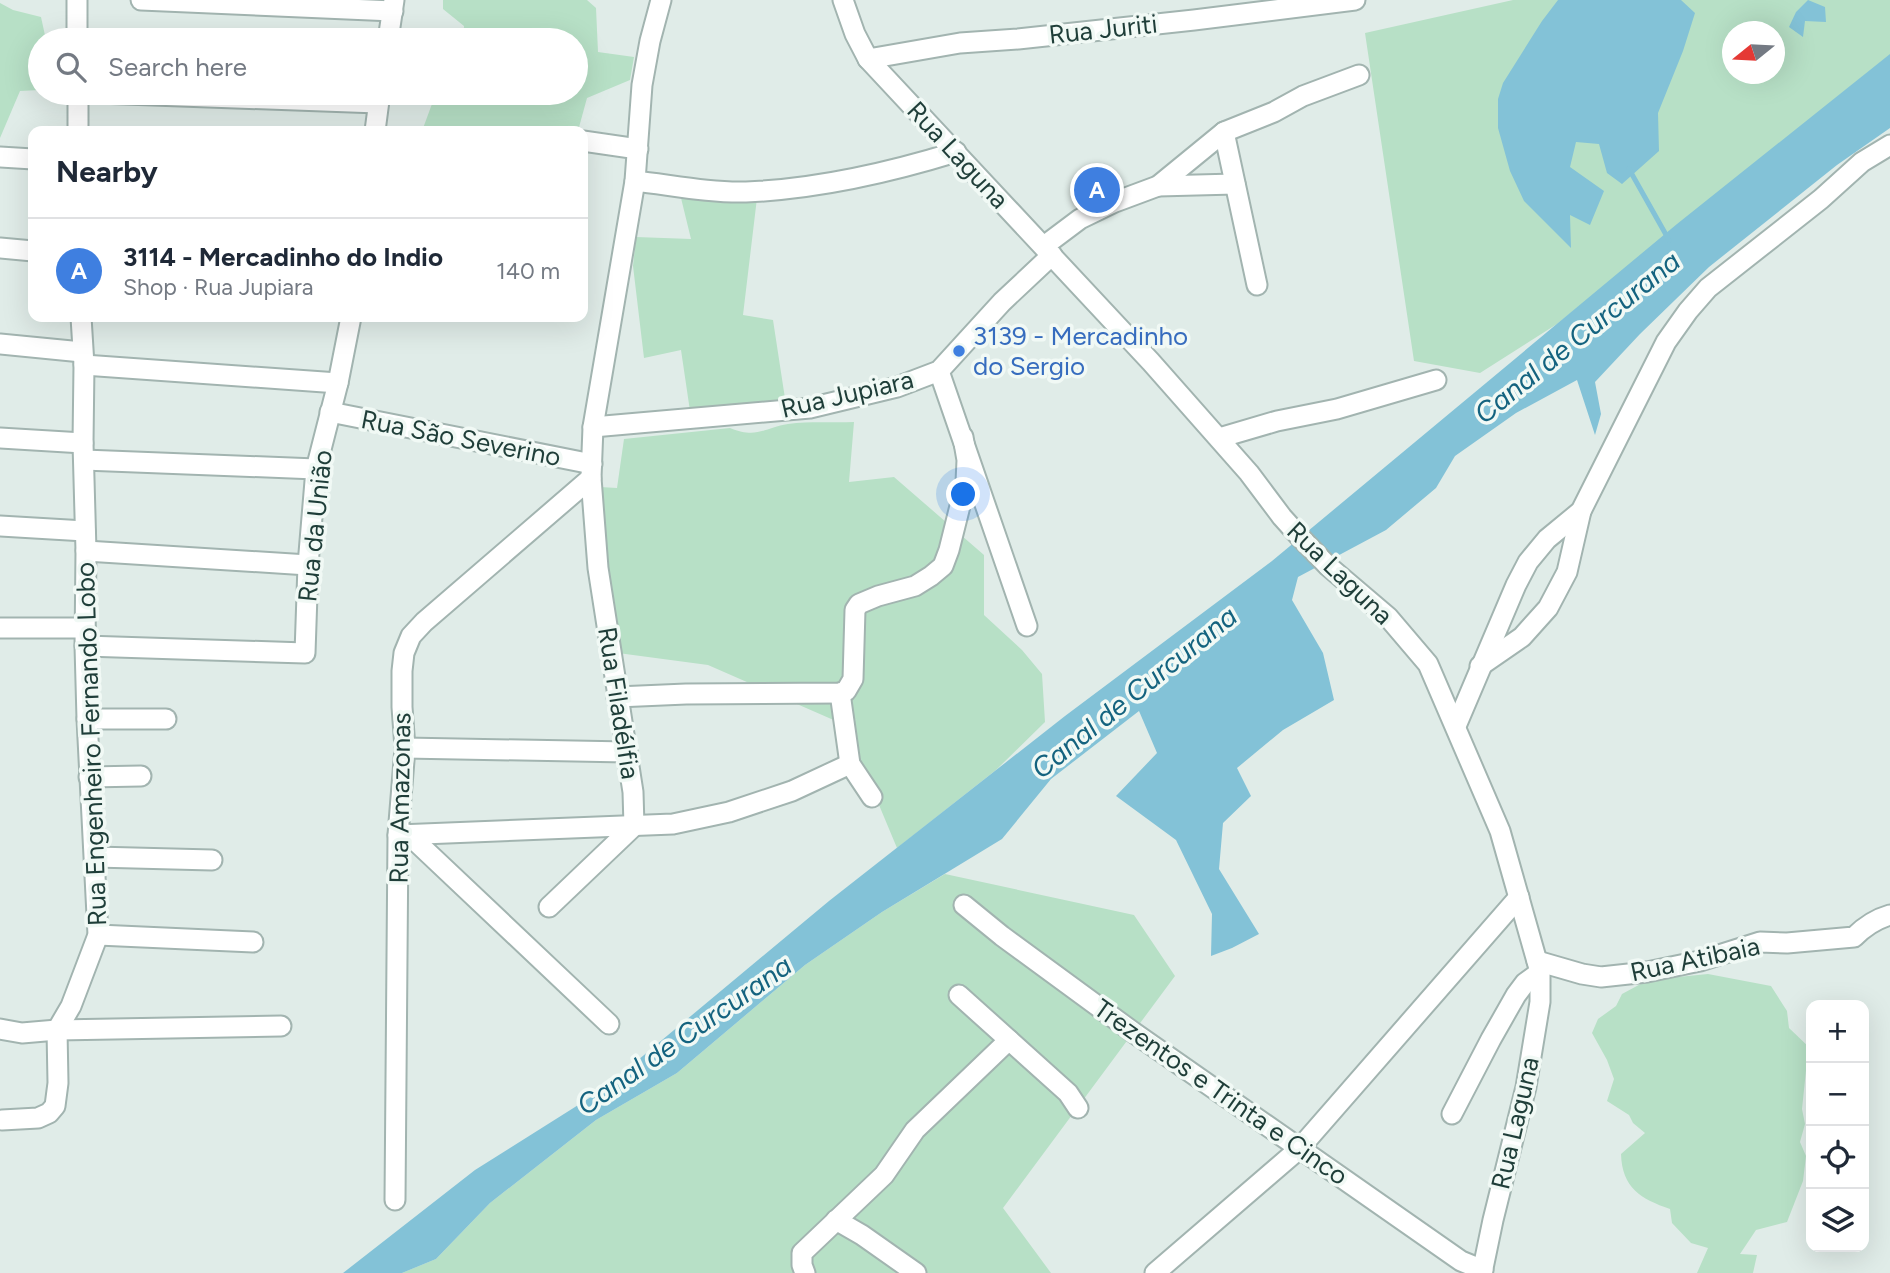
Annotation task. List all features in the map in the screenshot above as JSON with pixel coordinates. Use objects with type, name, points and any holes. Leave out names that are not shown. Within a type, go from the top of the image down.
[{"type":"street","points":[[77,0],[77,28]]},
{"type":"street","points":[[141,0],[394,6],[390,28]]},
{"type":"street","name":"Rua Filadélfia","points":[[634,826],[633,792],[598,568],[592,471],[593,427],[635,181],[642,85],[661,0]]},
{"type":"street","name":"Rua Laguna","points":[[843,0],[855,34],[868,59],[1151,362],[1249,473],[1282,517],[1328,566],[1388,617],[1428,664],[1500,831],[1539,966],[1540,1002],[1526,1087],[1482,1271]]},
{"type":"street","name":"Rua Juriti","points":[[868,59],[960,43],[1344,1]]},
{"type":"street","name":"Rua Jupiara","points":[[593,427],[810,408],[897,387],[939,371],[1080,219],[1158,186],[1224,132],[1261,118],[1303,96],[1359,75]]},
{"type":"street","points":[[78,105],[78,126]]},
{"type":"street","points":[[376,126],[378,105]]},
{"type":"street","points":[[1224,132],[1257,285]]},
{"type":"street","points":[[588,142],[638,149]]},
{"type":"street","points":[[1480,666],[1522,637],[1548,608],[1567,572],[1581,511],[1666,342],[1688,311],[1708,288],[1821,199],[1862,162],[1890,145]]},
{"type":"street","points":[[635,181],[746,192],[847,180],[911,166],[956,152]]},
{"type":"street","points":[[0,157],[28,159]]},
{"type":"street","name":"Rua Jupiara","points":[[1158,186],[1236,184]]},
{"type":"street","points":[[0,248],[28,251]]},
{"type":"street","name":"Rua Engenheiro Fernando Lobo","points":[[2,1120],[38,1118],[49,1113],[55,1106],[58,1083],[57,1030],[71,1006],[98,935],[87,719],[81,322]]},
{"type":"street","name":"Rua da União","points":[[85,637],[305,653],[307,565],[316,469],[350,322]]},
{"type":"street","points":[[0,344],[83,358],[338,383]]},
{"type":"street","points":[[939,371],[1027,626]]},
{"type":"street","points":[[1219,438],[1277,421],[1337,410],[1436,380]]},
{"type":"street","name":"Rua São Severino","points":[[330,412],[592,471]]},
{"type":"street","points":[[617,697],[846,691],[853,679],[855,610],[859,604],[915,586],[943,566],[966,482],[967,460],[962,437]]},
{"type":"street","points":[[0,438],[83,452],[316,469]]},
{"type":"street","name":"Rua Amazonas","points":[[395,1200],[405,748],[402,707],[404,653],[411,636],[424,622],[592,471]]},
{"type":"street","points":[[1456,726],[1480,666],[1528,562],[1547,539],[1581,511]]},
{"type":"street","points":[[0,526],[85,531]]},
{"type":"street","points":[[86,551],[307,565]]},
{"type":"street","points":[[0,628],[85,637]]},
{"type":"street","points":[[840,693],[850,764],[872,797]]},
{"type":"street","points":[[87,719],[166,719]]},
{"type":"street","points":[[405,748],[627,752]]},
{"type":"street","points":[[403,834],[673,824],[729,812],[792,791],[850,764]]},
{"type":"street","points":[[89,777],[141,776]]},
{"type":"street","points":[[550,908],[634,826]]},
{"type":"street","points":[[403,834],[608,1024]]},
{"type":"street","points":[[95,857],[212,860]]},
{"type":"street","points":[[1155,1273],[1300,1149],[1519,897]]},
{"type":"street","name":"Trezentos e Trinta e Cinco","points":[[964,905],[1089,1000],[1461,1261],[1482,1271]]},
{"type":"street","name":"Rua Atibaia","points":[[1539,966],[1601,977],[1638,973],[1700,961],[1760,942],[1787,943],[1854,937],[1862,928],[1890,915]]},
{"type":"street","points":[[98,935],[253,942]]},
{"type":"street","points":[[1452,1114],[1516,995],[1539,966]]},
{"type":"street","points":[[959,995],[1068,1093],[1079,1108]]},
{"type":"street","points":[[0,1029],[22,1033],[281,1026]]},
{"type":"street","points":[[805,1273],[802,1253],[884,1175],[915,1130],[1009,1040]]},
{"type":"street","points":[[836,1220],[916,1273]]},
{"type":"green space","points":[[443,0],[587,0],[596,8],[598,52],[634,57],[630,80],[588,98],[588,28],[464,28],[443,9]]},
{"type":"green space","points":[[1513,0],[1890,0],[1890,55],[1557,324],[1480,373],[1414,361],[1365,33]]},
{"type":"green space","points":[[0,3],[13,10],[41,17],[43,28],[28,28],[28,91],[20,91],[0,138]]},
{"type":"green space","points":[[432,105],[585,105],[579,126],[424,126]]},
{"type":"green space","points":[[681,198],[757,198],[743,315],[773,320],[786,405],[690,411],[681,350],[644,358],[633,266],[636,237],[691,239]]},
{"type":"green space","points":[[854,422],[849,482],[894,477],[984,555],[984,615],[1022,650],[1042,674],[1045,722],[996,770],[897,848],[846,726],[857,719],[845,725],[708,665],[618,653],[599,519],[600,487],[617,488],[624,439],[730,428],[754,433],[796,423]]},
{"type":"green space","points":[[945,874],[1134,915],[1175,976],[1003,1208],[1051,1273],[402,1273],[436,1259],[490,1203],[596,1120],[677,1073],[805,965],[882,912]]},
{"type":"green space","points":[[1708,974],[1771,986],[1787,1011],[1789,1028],[1806,1044],[1802,1109],[1805,1124],[1800,1142],[1806,1156],[1803,1181],[1787,1222],[1756,1230],[1740,1254],[1757,1255],[1753,1273],[1697,1273],[1708,1248],[1691,1243],[1672,1223],[1670,1209],[1642,1196],[1629,1184],[1625,1176],[1621,1154],[1645,1133],[1633,1123],[1629,1115],[1607,1101],[1614,1079],[1592,1033],[1598,1019],[1616,1006],[1622,994],[1648,980]]},
{"type":"water","points":[[1558,0],[1681,0],[1695,13],[1658,113],[1659,151],[1622,184],[1607,173],[1599,144],[1576,142],[1570,167],[1604,191],[1590,225],[1570,215],[1571,248],[1524,201],[1510,171],[1498,128],[1498,99],[1503,83]]},
{"type":"water","points":[[1808,0],[1825,7],[1826,22],[1805,21],[1803,37],[1789,27],[1796,12]]},
{"type":"water","name":"Canal de Curcurana","points":[[1890,54],[1890,128],[1837,165],[1709,267],[1640,334],[1595,382],[1601,414],[1595,435],[1577,380],[1516,413],[1455,456],[1436,488],[1386,530],[1298,577],[1292,600],[1323,653],[1334,700],[1283,730],[1237,768],[1251,796],[1223,823],[1219,869],[1259,934],[1211,956],[1212,914],[1176,840],[1116,796],[1157,753],[1139,711],[1051,779],[1002,839],[882,912],[805,965],[677,1073],[596,1120],[490,1203],[436,1259],[402,1273],[343,1273],[475,1170],[602,1090],[829,901],[1065,716],[1272,561],[1677,224]]},
{"type":"waterway","name":"Canal de Curcurana","points":[[1629,169],[1669,240]]},
{"type":"place","name":"3114 - Mercadinho do Indio","points":[[1097,190]]},
{"type":"place","name":"3139 - Mercadinho do Sergio","points":[[959,351]]}]
